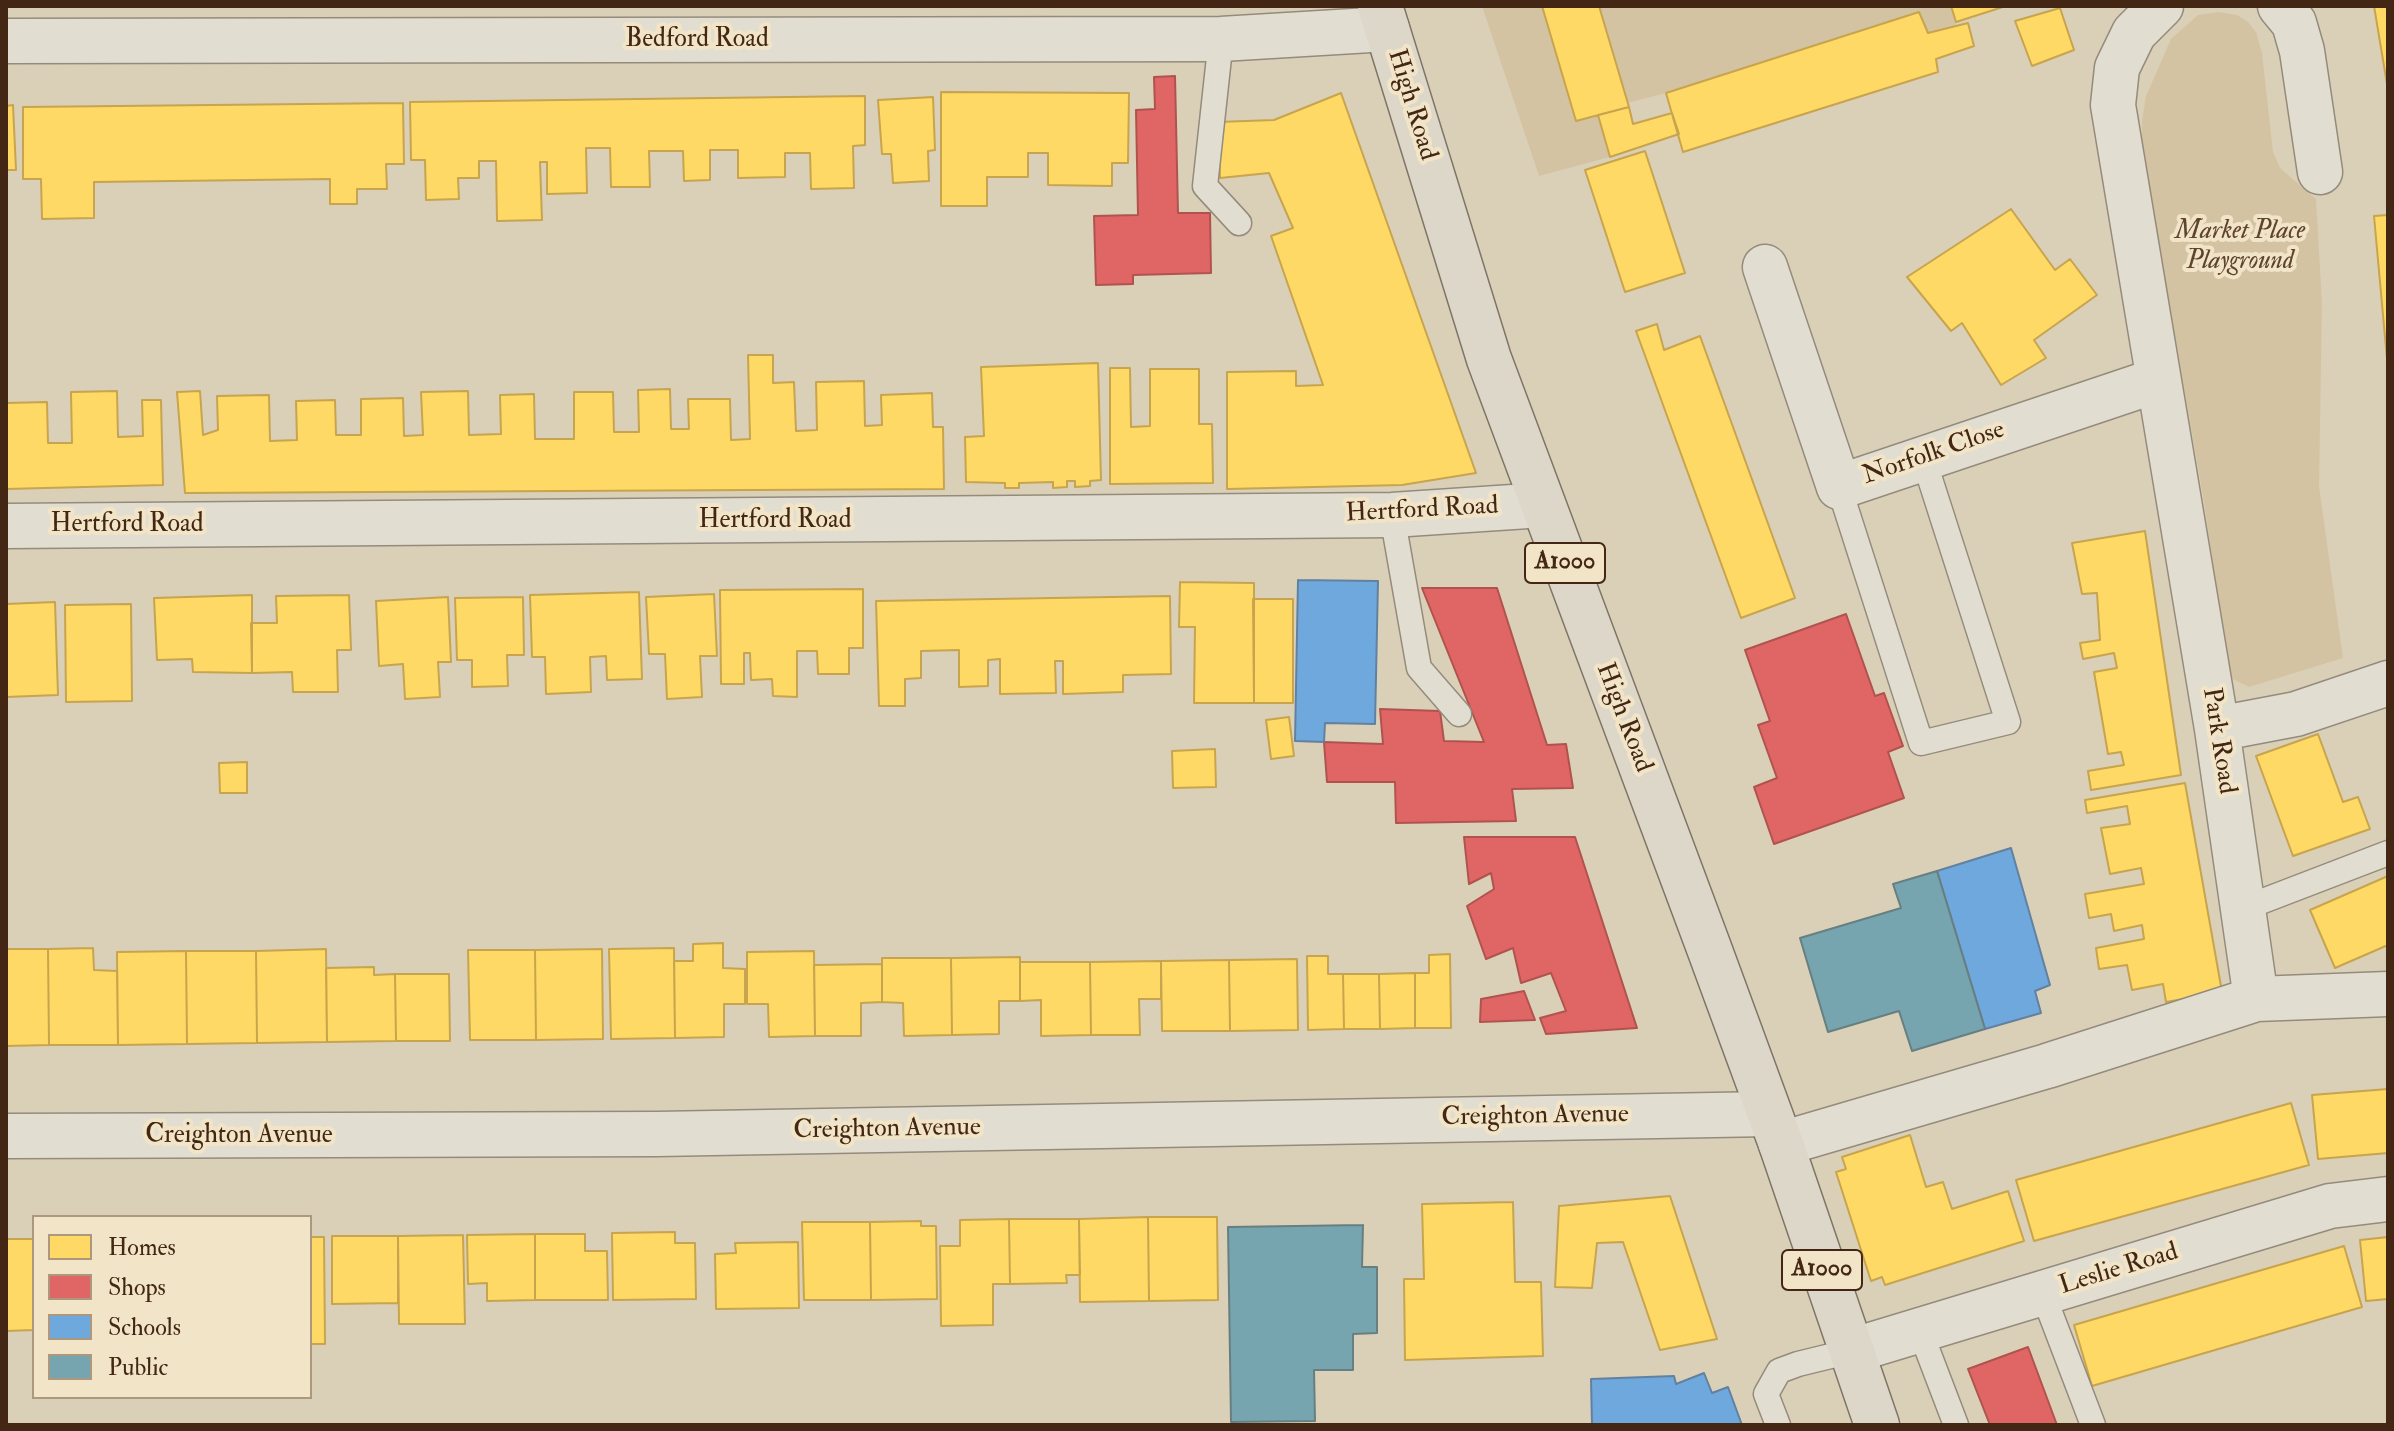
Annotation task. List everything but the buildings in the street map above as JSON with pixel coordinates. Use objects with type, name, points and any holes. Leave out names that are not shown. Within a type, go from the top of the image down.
[{"type":"main road","name":"High Road","points":[[1384,17],[1489,359],[1775,1129],[1877,1425]]},
{"type":"street","name":"Park Road","points":[[2161,6],[2134,33],[2117,68],[2113,105],[2217,729],[2256,999]]},
{"type":"street","points":[[2280,6],[2294,23],[2302,51],[2320,172]]},
{"type":"street","name":"Bedford Road","points":[[6,41],[1221,39],[1384,17]]},
{"type":"street","name":"Norfolk Close","points":[[1765,267],[1839,487],[2158,380]]},
{"type":"street","name":"Hertford Road","points":[[6,526],[1392,515],[1543,505]]},
{"type":"street","points":[[2217,729],[2296,714],[2388,683]]},
{"type":"street","points":[[1775,1129],[2047,1066],[2256,999],[2388,994]]},
{"type":"street","name":"Creighton Avenue","points":[[6,1136],[1775,1129]]},
{"type":"street","name":"Leslie Road","points":[[1851,1351],[2330,1206],[2388,1199]]},
{"type":"lane","points":[[1221,39],[1205,186],[1239,223]]},
{"type":"lane","points":[[1839,487],[1921,743],[2008,722],[1923,457]]},
{"type":"lane","points":[[1392,515],[1419,668],[1459,714]]},
{"type":"lane","points":[[2242,909],[2388,853]]},
{"type":"lane","points":[[2043,1294],[2093,1425]]},
{"type":"lane","points":[[1919,1328],[1956,1425]]},
{"type":"lane","points":[[1778,1425],[1766,1394],[1779,1371],[1851,1351]]},
{"type":"green space","points":[[1482,6],[1542,6],[1576,120],[1598,115],[1610,157],[1539,176]]},
{"type":"green space","points":[[1599,6],[1951,6],[1956,22],[1955,26],[1928,33],[1919,12],[1627,103]]},
{"type":"green space","name":"Market Place Playground","points":[[2218,12],[2237,15],[2256,32],[2262,53],[2273,152],[2280,168],[2316,199],[2322,303],[2319,486],[2343,658],[2249,687],[2229,677],[2204,502],[2142,147],[2146,96],[2171,39],[2198,15]]}]
